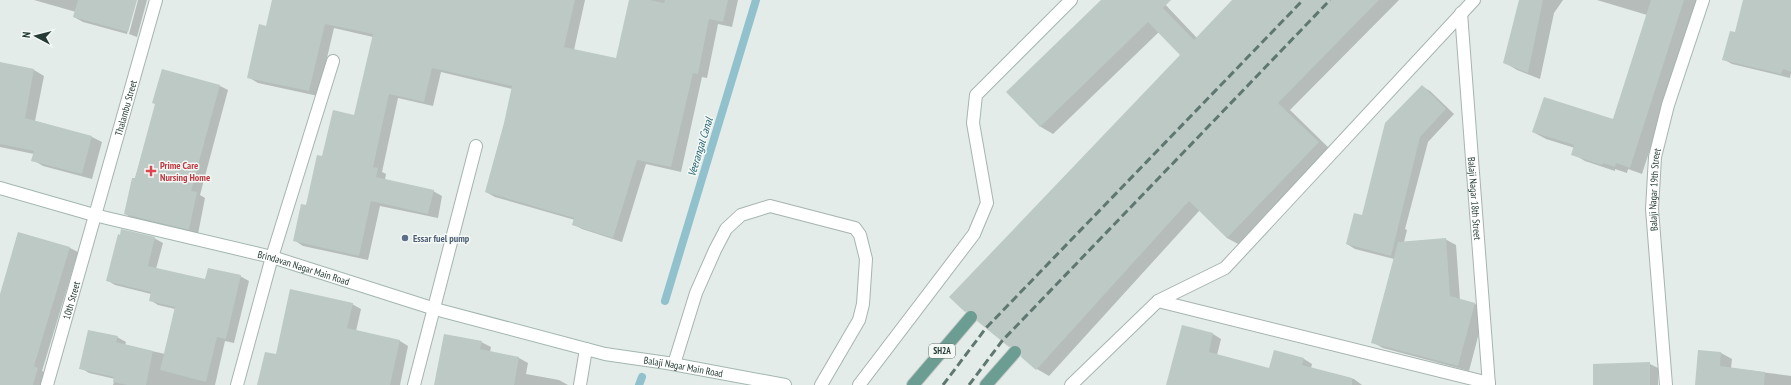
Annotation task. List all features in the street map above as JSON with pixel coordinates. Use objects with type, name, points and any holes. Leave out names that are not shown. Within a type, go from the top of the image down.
[{"type":"main road","name":"SH2A","points":[[913,385],[971,317]]},
{"type":"main road","points":[[986,385],[1015,352]]},
{"type":"street","name":"Thalambu Street","points":[[94,215],[156,0]]},
{"type":"street","points":[[859,385],[974,234],[977,228],[986,203],[973,123],[976,95],[1071,0]]},
{"type":"street","points":[[1071,385],[1158,301],[1225,268],[1474,0]]},
{"type":"street","name":"Balaji Nagar 19th Street","points":[[1666,385],[1652,209],[1655,157],[1668,106],[1703,0]]},
{"type":"street","name":"Balaji Nagar 18th Street","points":[[1461,13],[1489,384]]},
{"type":"street","points":[[236,385],[272,257],[333,61]]},
{"type":"street","points":[[414,385],[435,309],[476,146]]},
{"type":"street","name":"Brindavan Nagar Main Road","points":[[0,188],[94,215],[272,257],[435,309],[605,354]]},
{"type":"street","points":[[670,363],[696,293],[726,229],[741,215],[770,206],[855,228],[863,245],[866,259],[863,304],[859,320],[820,385]]},
{"type":"street","name":"10th Street","points":[[47,385],[94,215]]},
{"type":"street","points":[[1158,301],[1489,384]]},
{"type":"street","points":[[580,385],[586,348]]},
{"type":"street","name":"Balaji Nagar Main Road","points":[[605,354],[670,363],[785,385]]},
{"type":"building","points":[[78,0],[137,0],[128,32],[73,17]]},
{"type":"building","points":[[272,0],[575,0],[564,47],[616,58],[629,0],[650,0],[664,3],[665,0],[728,0],[723,22],[709,19],[698,74],[693,73],[671,167],[637,160],[613,238],[572,225],[574,218],[485,192],[504,123],[512,86],[432,68],[424,102],[389,94],[373,167],[378,168],[376,177],[434,190],[428,214],[371,201],[359,256],[293,241],[301,204],[306,205],[317,155],[322,156],[333,110],[354,115],[373,34],[325,24],[309,91],[247,78],[259,24],[266,26]]},
{"type":"building","points":[[1101,0],[1171,0],[1163,8],[1194,40],[1232,0],[1379,0],[1278,103],[1319,142],[1227,238],[1189,201],[1036,370],[1021,357],[1022,350],[1020,346],[1013,345],[1009,347],[977,321],[978,315],[976,311],[969,310],[965,312],[949,297],[1180,55],[1148,22],[1040,127],[1006,92]]},
{"type":"building","points":[[1519,0],[1543,0],[1528,73],[1503,63]]},
{"type":"building","points":[[1651,0],[1684,0],[1630,168],[1616,163],[1615,167],[1603,163],[1602,165],[1571,155],[1574,145],[1532,132],[1544,97],[1613,119]]},
{"type":"building","points":[[1743,0],[1791,0],[1791,72],[1783,69],[1781,74],[1722,60],[1730,31],[1735,32]]},
{"type":"building","points":[[0,62],[34,69],[25,118],[92,136],[82,174],[31,161],[34,151],[0,144]]},
{"type":"building","points":[[162,69],[220,85],[191,191],[197,192],[189,230],[124,214],[132,178],[135,178],[155,104],[152,103]]},
{"type":"building","points":[[1422,85],[1446,109],[1420,137],[1391,256],[1346,244],[1354,213],[1362,215],[1385,123]]},
{"type":"building","points":[[121,229],[155,237],[148,266],[205,279],[208,268],[241,275],[226,339],[217,337],[206,382],[160,370],[175,307],[149,301],[151,292],[106,281],[118,234],[120,235]]},
{"type":"building","points":[[18,232],[70,247],[34,366],[38,368],[33,385],[0,385],[0,294]]},
{"type":"building","points":[[1446,238],[1450,296],[1475,303],[1458,366],[1371,343],[1398,242]]},
{"type":"building","points":[[290,289],[353,303],[347,328],[400,340],[390,385],[257,385],[265,352],[276,354]]},
{"type":"building","points":[[1182,325],[1213,333],[1209,352],[1269,368],[1274,350],[1304,358],[1302,365],[1352,378],[1352,385],[1166,385]]},
{"type":"building","points":[[88,330],[118,336],[116,342],[153,351],[146,385],[127,385],[113,382],[114,377],[79,369]]},
{"type":"building","points":[[444,334],[482,341],[480,349],[519,357],[514,385],[434,385]]},
{"type":"building","points":[[1698,350],[1721,352],[1720,366],[1765,372],[1764,385],[1695,385]]},
{"type":"building","points":[[1650,362],[1650,385],[1593,385],[1593,364]]},
{"type":"waterway","name":"Veerangal Canal","points":[[665,301],[756,0]]},
{"type":"waterway","name":"Veerangal Canal","points":[[639,385],[642,377]]},
{"type":"tunnel","points":[[971,317],[1280,0]]},
{"type":"tunnel","points":[[1015,352],[1353,0]]},
{"type":"railway","points":[[943,385],[986,328],[1303,0]]},
{"type":"railway","points":[[969,385],[1002,341],[1330,0]]},
{"type":"place","name":"Prime Care Nursing Home","points":[[151,171]]},
{"type":"place","name":"Essar fuel pump","points":[[405,238]]}]
